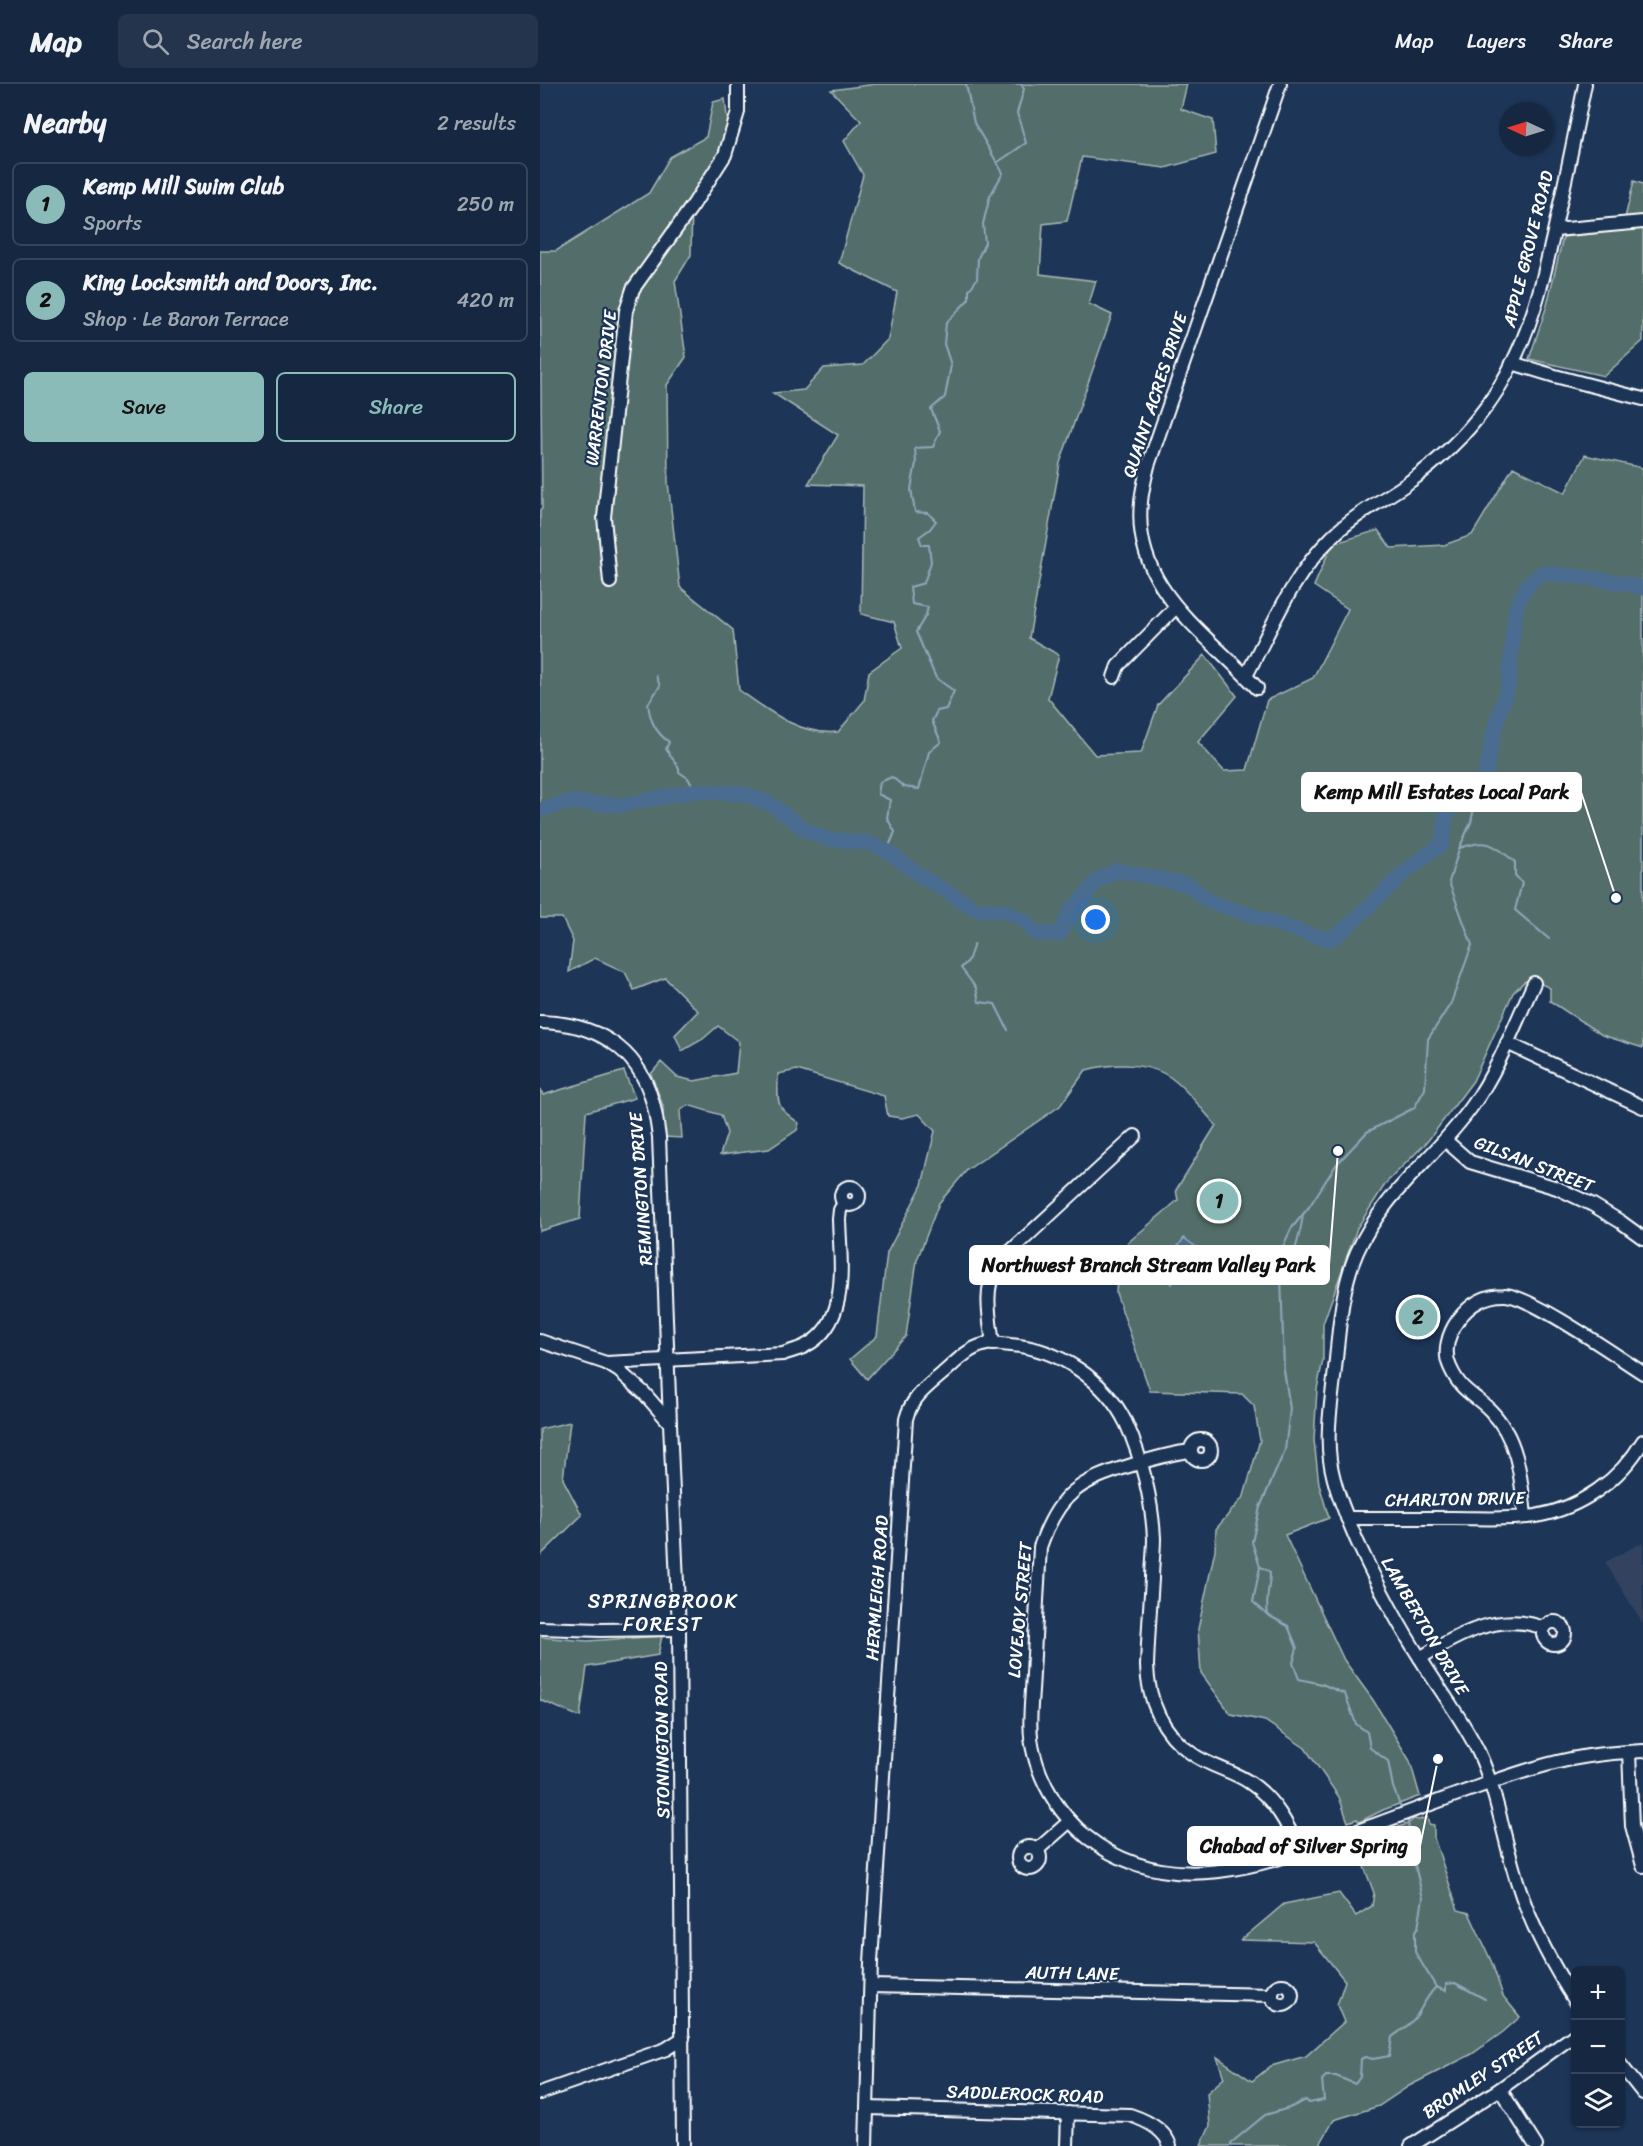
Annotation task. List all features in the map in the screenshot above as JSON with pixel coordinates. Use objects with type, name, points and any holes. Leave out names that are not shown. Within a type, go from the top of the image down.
[{"type":"street","name":"WARRENTON DRIVE","points":[[610,582],[604,516],[626,311],[633,290],[725,155],[738,112],[738,84]]},
{"type":"street","name":"QUAINT ACRES DRIVE","points":[[1257,688],[1176,607],[1155,578],[1146,555],[1141,532],[1141,502],[1148,466],[1280,84]]},
{"type":"street","name":"APPLE GROVE ROAD","points":[[1246,676],[1292,587],[1306,566],[1330,538],[1352,519],[1406,484],[1441,457],[1485,408],[1512,363],[1536,308],[1586,84]]},
{"type":"street","points":[[1555,231],[1643,222]]},
{"type":"street","points":[[1512,363],[1643,399]]},
{"type":"street","points":[[1114,677],[1118,666],[1176,607]]},
{"type":"street","name":"LAMBERTON DRIVE","points":[[1534,983],[1507,1043],[1473,1105],[1445,1140],[1386,1203],[1357,1251],[1349,1273],[1339,1324],[1329,1439],[1330,1461],[1347,1518],[1378,1586],[1420,1658],[1469,1732],[1499,1808],[1518,1884],[1532,1922],[1558,1975],[1571,1995]]},
{"type":"street","name":"REMINGTON DRIVE","points":[[540,1022],[562,1022],[583,1027],[605,1037],[633,1061],[652,1100],[659,1137],[670,1423]]},
{"type":"street","points":[[1507,1043],[1643,1107]]},
{"type":"street","points":[[1135,1136],[998,1265],[992,1276],[988,1301],[993,1344],[1020,1346],[1042,1351],[1064,1360],[1085,1373],[1106,1393],[1119,1412],[1126,1424],[1140,1463],[1150,1503],[1154,1540],[1147,1680],[1152,1703],[1162,1722],[1177,1742],[1191,1754],[1249,1782],[1271,1800],[1287,1823],[1300,1852]]},
{"type":"street","name":"GILSAN STREET","points":[[1445,1140],[1470,1162],[1557,1188],[1593,1205],[1643,1238]]},
{"type":"street","points":[[606,1363],[783,1354],[805,1346],[821,1334],[838,1304],[840,1210],[844,1203]]},
{"type":"street","points":[[1525,1516],[1519,1466],[1510,1438],[1490,1410],[1461,1388],[1449,1366],[1446,1354],[1448,1340],[1452,1328],[1467,1308],[1475,1302],[1490,1297],[1505,1294],[1512,1296],[1534,1305],[1643,1373]]},
{"type":"street","points":[[540,1341],[606,1363],[619,1371],[644,1393],[670,1423]]},
{"type":"street","name":"HERMLEIGH ROAD","points":[[866,2146],[871,1962],[906,1419],[914,1400],[926,1388],[968,1352],[985,1344],[993,1344]]},
{"type":"street","name":"STONINGTON ROAD","points":[[670,1423],[679,1629],[683,2146]]},
{"type":"street","name":"CHARLTON DRIVE","points":[[1347,1518],[1537,1516],[1587,1498],[1611,1482],[1635,1455],[1643,1441]]},
{"type":"street","name":"LOVEJOY STREET","points":[[1191,1451],[1175,1453],[1108,1473],[1074,1490],[1060,1504],[1047,1526],[1040,1547],[1030,1724],[1034,1754],[1045,1785],[1059,1807],[1070,1821],[1100,1848],[1132,1864],[1176,1872],[1198,1873],[1250,1867],[1300,1852],[1531,1769],[1599,1753],[1643,1751]]},
{"type":"street","points":[[1420,1658],[1451,1639],[1482,1627],[1532,1623],[1544,1628]]},
{"type":"street","points":[[540,1628],[679,1629]]},
{"type":"street","points":[[1629,1752],[1632,1826],[1643,1866]]},
{"type":"street","points":[[1037,1850],[1070,1821]]},
{"type":"street","name":"AUTH LANE","points":[[871,1986],[1272,1995]]},
{"type":"street","name":"BROMLEY STREET","points":[[1411,2146],[1500,2089],[1571,2037]]},
{"type":"street","points":[[540,2093],[666,2049],[683,2038]]},
{"type":"street","points":[[1625,2070],[1643,2093]]},
{"type":"street","points":[[1500,2089],[1536,2146]]},
{"type":"street","name":"SADDLEROCK ROAD","points":[[867,2108],[1130,2115],[1144,2119],[1153,2125],[1169,2140],[1170,2146]]},
{"type":"street","points":[[1067,2146],[1068,2113]]},
{"type":"shaded area","points":[[1184,1238],[1208,1256],[1199,1268],[1189,1261],[1172,1284],[1158,1273]]},
{"type":"shaded area","points":[[1643,1542],[1643,1624],[1605,1562]]},
{"type":"green space","points":[[876,84],[1187,84],[1181,109],[1213,120],[1216,154],[1165,168],[1082,157],[1067,221],[1043,224],[1040,274],[1096,281],[1089,304],[1112,315],[1060,463],[1029,638],[1059,655],[1048,698],[1095,755],[1141,753],[1158,705],[1205,655],[1237,696],[1198,742],[1224,771],[1247,770],[1267,700],[1313,678],[1348,609],[1314,586],[1332,544],[1378,530],[1391,548],[1444,545],[1472,535],[1513,467],[1565,493],[1585,455],[1643,468],[1643,1048],[1602,1035],[1550,1001],[1550,988],[1531,979],[1524,982],[1513,993],[1473,1081],[1427,1142],[1386,1183],[1357,1228],[1323,1324],[1323,1360],[1317,1389],[1314,1440],[1319,1484],[1329,1518],[1285,1535],[1344,1660],[1373,1700],[1410,1761],[1420,1796],[1359,1822],[1357,1819],[1348,1822],[1339,1797],[1305,1748],[1265,1721],[1231,1714],[1201,1673],[1198,1629],[1215,1550],[1216,1529],[1244,1496],[1260,1440],[1254,1406],[1242,1394],[1150,1391],[1116,1293],[1119,1250],[1178,1200],[1176,1190],[1216,1125],[1191,1097],[1166,1074],[1144,1067],[1120,1065],[1086,1070],[1060,1106],[967,1170],[939,1203],[917,1260],[906,1336],[867,1379],[850,1359],[877,1336],[887,1253],[922,1185],[935,1131],[919,1114],[902,1118],[888,1116],[884,1096],[797,1070],[778,1074],[778,1098],[781,1108],[799,1123],[797,1130],[769,1149],[720,1155],[727,1133],[721,1115],[688,1105],[680,1111],[682,1138],[664,1137],[663,1106],[651,1074],[661,1062],[677,1077],[694,1081],[736,1073],[739,1042],[718,1026],[703,1039],[682,1051],[675,1035],[698,1011],[665,978],[634,990],[625,972],[595,958],[569,972],[573,941],[562,918],[540,918],[540,510],[542,509],[540,251],[556,251],[649,193],[670,157],[706,137],[713,102],[725,99],[728,125],[720,153],[692,198],[691,255],[675,281],[686,357],[667,385],[668,482],[680,587],[733,630],[739,690],[773,714],[798,726],[824,732],[838,732],[864,701],[869,672],[902,648],[894,622],[861,614],[863,486],[808,484],[838,435],[773,393],[804,390],[824,368],[863,365],[888,339],[897,292],[839,263],[863,175],[844,141],[861,121],[831,90]]},
{"type":"green space","points":[[1634,181],[1643,184],[1643,341],[1604,376],[1529,359],[1547,305],[1563,237],[1622,230]]},
{"type":"green space","points":[[624,1071],[635,1098],[586,1112],[580,1219],[540,1231],[540,1088],[543,1095]]},
{"type":"green space","points":[[570,1422],[563,1479],[582,1515],[540,1556],[540,1429]]},
{"type":"green space","points":[[662,1636],[658,1655],[587,1667],[580,1717],[540,1700],[540,1637],[587,1641]]},
{"type":"green space","points":[[1427,1817],[1429,1824],[1434,1825],[1434,1838],[1458,1910],[1469,1913],[1492,1963],[1503,1996],[1520,2017],[1472,2054],[1409,2086],[1379,2106],[1334,2120],[1319,2146],[1201,2146],[1210,2126],[1207,2093],[1224,2078],[1217,2057],[1252,2081],[1271,2066],[1306,2056],[1344,2022],[1337,2005],[1345,1981],[1314,1942],[1241,1940],[1284,1904],[1339,1893],[1356,1916],[1372,1906],[1374,1893],[1355,1843],[1407,1824],[1414,1819]]},
{"type":"waterway","points":[[887,851],[895,832],[887,818],[890,800],[878,794],[880,782],[892,777],[904,787],[919,789],[929,752],[941,742],[932,721],[937,711],[946,709],[954,691],[936,678],[916,632],[928,607],[912,604],[910,587],[924,583],[931,562],[929,545],[922,545],[919,537],[936,521],[928,513],[915,512],[911,489],[916,463],[915,448],[933,447],[940,431],[931,409],[945,397],[951,365],[944,344],[946,323],[969,299],[969,290],[977,279],[978,258],[985,243],[983,224],[990,196],[1003,173],[974,123],[966,84]]},
{"type":"waterway","points":[[998,162],[1026,143],[1017,113],[1024,89],[1021,84]]},
{"type":"waterway","points":[[540,810],[571,802],[620,805],[695,791],[745,794],[772,805],[803,828],[826,839],[869,843],[887,851],[922,877],[978,910],[1003,911],[1025,921],[1036,934],[1060,934],[1072,908],[1081,901],[1098,880],[1117,870],[1189,885],[1208,901],[1314,936],[1331,939],[1344,930],[1406,871],[1443,843],[1446,814],[1462,801],[1482,792],[1494,731],[1509,683],[1514,620],[1518,603],[1529,583],[1544,572],[1643,588]]},
{"type":"waterway","points":[[656,676],[660,686],[648,704],[650,715],[657,730],[669,742],[666,749],[679,768],[679,772],[688,778],[695,791]]},
{"type":"waterway","points":[[1401,1808],[1393,1787],[1388,1761],[1370,1748],[1367,1732],[1356,1724],[1345,1694],[1322,1684],[1299,1679],[1293,1663],[1297,1648],[1288,1626],[1268,1615],[1253,1602],[1260,1567],[1252,1542],[1260,1507],[1285,1450],[1290,1409],[1284,1370],[1282,1249],[1291,1229],[1309,1207],[1336,1165],[1367,1132],[1414,1108],[1425,1089],[1428,1039],[1451,1003],[1472,945],[1449,882],[1459,849],[1471,822],[1477,794]]},
{"type":"waterway","points":[[1460,848],[1477,843],[1490,844],[1515,862],[1515,875],[1522,883],[1515,910],[1549,939]]},
{"type":"waterway","points":[[974,944],[968,961],[961,968],[976,988],[979,1002],[995,1004],[1008,1030]]},
{"type":"waterway","points":[[1281,1274],[1289,1272],[1303,1214]]},
{"type":"waterway","points":[[1261,1567],[1270,1572],[1268,1615]]},
{"type":"waterway","points":[[1231,2146],[1231,2143],[1265,2115],[1306,2100],[1309,2103],[1324,2100],[1322,2080],[1326,2076],[1336,2076],[1355,2084],[1360,2077],[1361,2059],[1389,2056],[1392,2037],[1412,2022],[1436,1987],[1415,1952],[1415,1932],[1418,1928],[1423,1898],[1410,1845],[1408,1820]]},
{"type":"waterway","points":[[1436,1987],[1446,1991],[1446,1984],[1455,1983],[1485,1999]]},
{"type":"place","name":"Kemp Mill Estates Local Park","points":[[1616,898]]},
{"type":"place","name":"Northwest Branch Stream Valley Park","points":[[1338,1151]]},
{"type":"place","name":"Kemp Mill Swim Club","points":[[1219,1201]]},
{"type":"place","name":"King Locksmith and Doors, Inc.","points":[[1418,1317]]},
{"type":"place","name":"Chabad of Silver Spring","points":[[1438,1759]]},
{"type":"district","name":"SPRINGBROOK FOREST","points":[[663,1612]]}]
